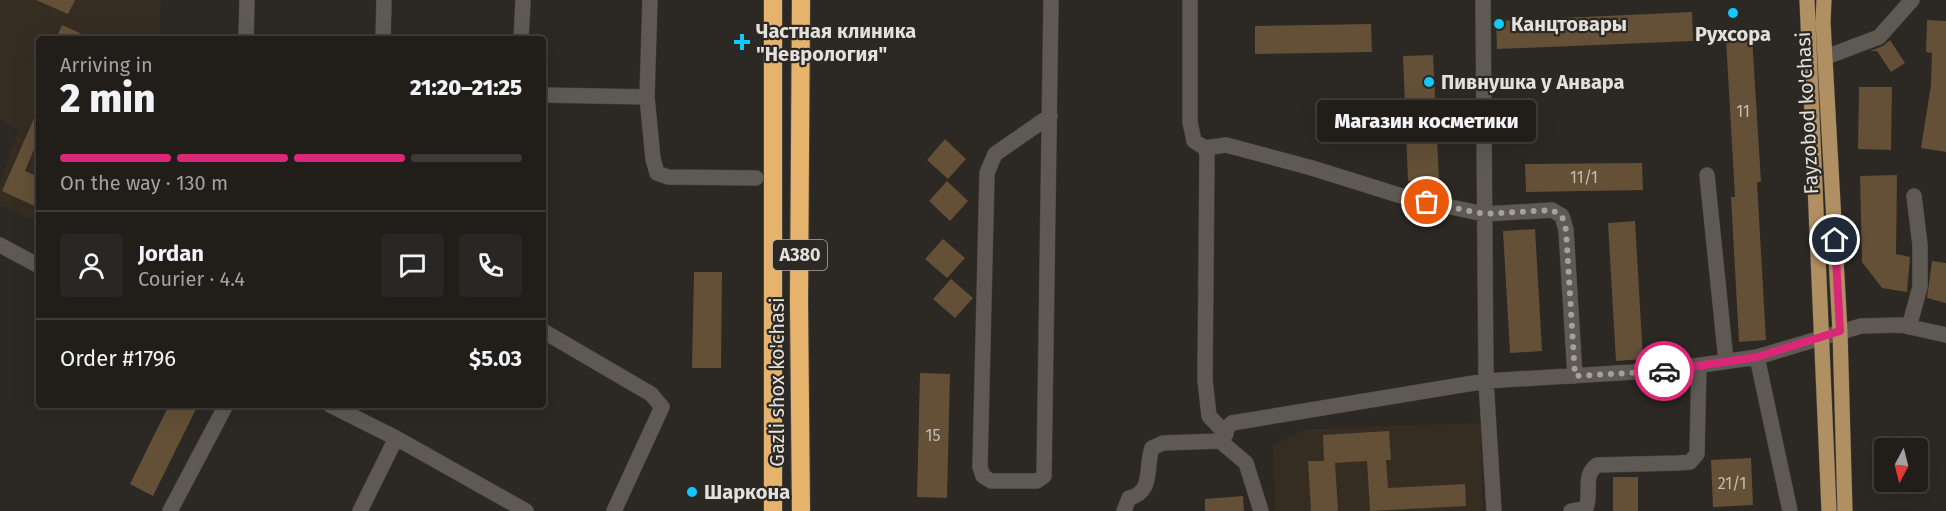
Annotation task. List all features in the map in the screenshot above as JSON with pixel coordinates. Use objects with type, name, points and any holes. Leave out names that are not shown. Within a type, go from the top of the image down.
[{"type":"highway","name":"Gazli shox ko'chasi","points":[[773,511],[774,0]]},
{"type":"highway","name":"Gazli shox ko'chasi","points":[[801,0],[799,291],[801,511]]},
{"type":"main road","points":[[1807,0],[1829,511]]},
{"type":"main road","name":"Fayzobod ko'chasi","points":[[1824,0],[1840,331],[1845,511]]},
{"type":"street","points":[[246,36],[247,0]]},
{"type":"street","points":[[383,36],[384,0]]},
{"type":"street","points":[[521,36],[523,0]]},
{"type":"street","points":[[650,0],[647,97],[653,159],[657,173],[668,177],[756,178]]},
{"type":"street","points":[[1050,116],[995,154],[987,173],[981,466],[983,476],[991,481],[1037,481],[1044,476],[1050,116],[1051,0]]},
{"type":"street","points":[[1190,0],[1190,122],[1194,141],[1205,147],[1226,145],[1312,168],[1408,198],[1484,214],[1552,210],[1562,216],[1566,230],[1575,376]]},
{"type":"street","points":[[1483,0],[1485,381],[1494,511]]},
{"type":"street","points":[[1826,57],[1879,37],[1912,0]]},
{"type":"street","points":[[546,95],[647,97]]},
{"type":"street","points":[[1205,147],[1207,154],[1204,380],[1209,416],[1223,438],[1246,463],[1261,511]]},
{"type":"street","points":[[1707,175],[1726,361]]},
{"type":"street","points":[[1909,327],[1920,287],[1920,245],[1914,196]]},
{"type":"street","points":[[0,245],[36,264]]},
{"type":"street","points":[[1223,438],[1228,426],[1232,423],[1485,381],[1666,370],[1757,357],[1862,326],[1901,325],[1946,335]]},
{"type":"street","points":[[546,334],[651,394],[662,406],[614,511]]},
{"type":"street","points":[[1757,357],[1790,511]]},
{"type":"street","points":[[1571,511],[1586,508],[1589,500],[1588,477],[1590,470],[1597,465],[1689,462],[1697,454],[1699,365]]},
{"type":"street","points":[[170,511],[224,408]]},
{"type":"street","points":[[336,408],[396,438],[526,511]]},
{"type":"street","points":[[360,511],[396,438]]},
{"type":"street","points":[[1124,511],[1129,498],[1138,496],[1146,486],[1148,459],[1152,448],[1163,442],[1223,438]]},
{"type":"shaded area","points":[[0,0],[161,0],[160,36],[36,36],[36,221],[0,205],[0,184],[18,130],[0,119]]},
{"type":"shaded area","points":[[1481,423],[1483,511],[1275,511],[1273,445],[1307,429]]},
{"type":"building","points":[[36,0],[75,0],[68,14]]},
{"type":"building","points":[[1692,12],[1693,41],[1497,49],[1496,21]]},
{"type":"building","points":[[1927,20],[1946,21],[1946,152],[1921,148],[1931,85],[1932,53],[1926,52]]},
{"type":"building","points":[[1371,24],[1372,52],[1255,54],[1255,26]]},
{"type":"building","points":[[62,25],[86,36],[57,36]]},
{"type":"building","points":[[1752,37],[1761,182],[1757,182],[1766,340],[1739,342],[1731,197],[1735,197],[1726,39]]},
{"type":"building","points":[[1890,40],[1905,63],[1891,72],[1877,51],[1870,51],[1883,46]]},
{"type":"building","points":[[1433,55],[1439,179],[1408,181],[1403,56]]},
{"type":"building","points":[[1859,87],[1892,87],[1891,150],[1858,149]]},
{"type":"building","points":[[36,114],[36,144],[25,171],[36,176],[36,207],[2,191]]},
{"type":"building","points":[[945,139],[966,159],[948,179],[927,160]]},
{"type":"building","points":[[1642,163],[1643,190],[1526,192],[1525,164]]},
{"type":"building","points":[[1897,175],[1896,254],[1910,257],[1907,292],[1882,288],[1862,262],[1860,176]]},
{"type":"building","points":[[947,181],[968,201],[950,221],[929,201]]},
{"type":"building","points":[[1635,221],[1643,359],[1616,361],[1608,223]]},
{"type":"building","points":[[1535,229],[1542,351],[1510,353],[1503,231]]},
{"type":"building","points":[[943,239],[965,258],[947,278],[925,259]]},
{"type":"building","points":[[1932,261],[1946,263],[1946,303],[1927,298]]},
{"type":"building","points":[[694,272],[722,272],[721,368],[692,368]]},
{"type":"building","points":[[951,279],[973,298],[955,318],[933,299]]},
{"type":"building","points":[[920,373],[950,374],[947,498],[917,497]]},
{"type":"building","points":[[168,408],[197,408],[153,496],[130,484]]},
{"type":"building","points":[[1389,431],[1391,460],[1386,460],[1388,488],[1465,484],[1466,506],[1370,511],[1367,461],[1335,463],[1338,511],[1311,511],[1308,461],[1324,461],[1323,435]]},
{"type":"building","points":[[1751,458],[1753,505],[1713,507],[1711,460]]},
{"type":"building","points":[[1613,477],[1638,477],[1638,511],[1613,511]]},
{"type":"building","points":[[1243,496],[1244,511],[1205,511],[1205,499]]},
{"type":"way so far","points":[[1427,202],[1484,214],[1552,210],[1562,216],[1566,230],[1575,376],[1664,371]]},
{"type":"place","name":"Рухсора","points":[[1733,13]]},
{"type":"place","name":"Канцтовары","points":[[1499,24]]},
{"type":"place","name":"Частная клиника \"Неврология\"","points":[[742,42]]},
{"type":"place","name":"Пивнушка у Анвара","points":[[1429,82]]},
{"type":"place","name":"Магазин косметики","points":[[1427,202]]},
{"type":"place","name":"Шаркона","points":[[692,492]]},
{"type":"route","points":[[1664,371],[1757,357],[1840,331],[1835,240]]}]
